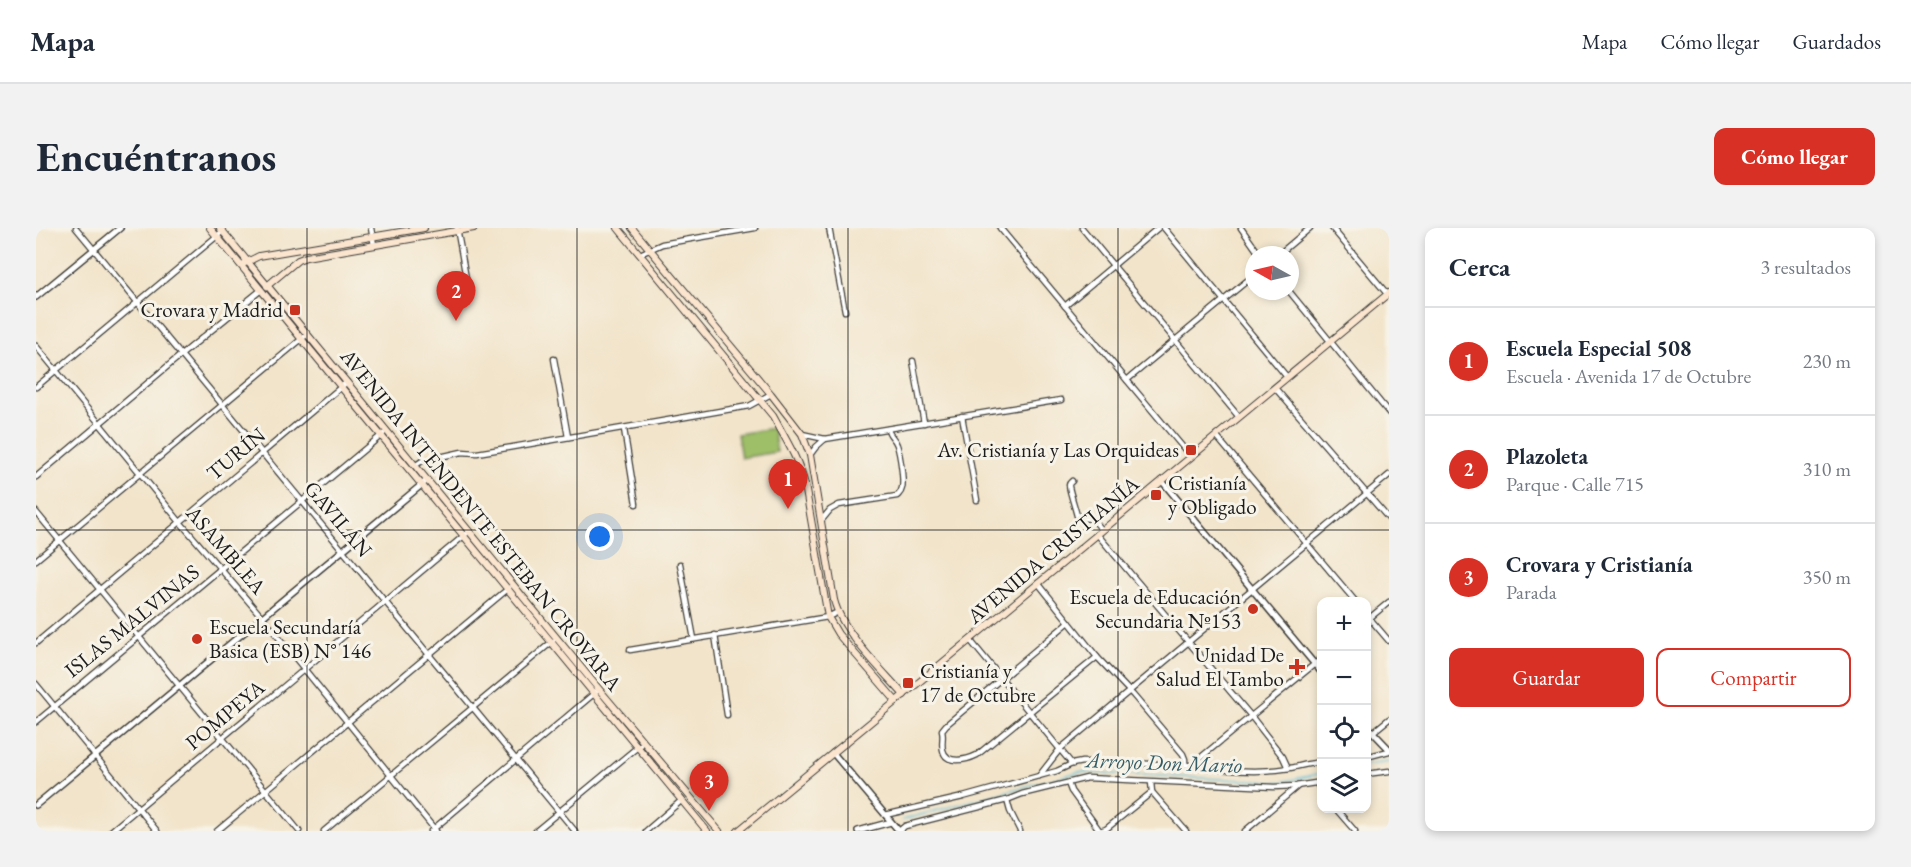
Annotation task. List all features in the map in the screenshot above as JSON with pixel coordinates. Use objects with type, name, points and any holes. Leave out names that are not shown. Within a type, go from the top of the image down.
[{"type":"main road","name":"AVENIDA INTENDENTE ESTEBAN CROVARA","points":[[210,228],[220,232],[248,261],[384,433],[421,485],[467,533]]},
{"type":"main road","points":[[241,266],[259,256],[424,228]]},
{"type":"main road","points":[[261,290],[302,258],[457,229],[474,228]]},
{"type":"main road","points":[[618,228],[760,401],[786,438],[803,475],[828,617],[838,634],[896,701]]},
{"type":"main road","points":[[632,228],[802,434],[810,455],[838,612],[846,627],[904,695]]},
{"type":"main road","name":"AVENIDA INTENDENTE ESTEBAN CROVARA","points":[[220,232],[241,266],[301,340],[344,385]]},
{"type":"main road","name":"AVENIDA CRISTIANÍA","points":[[738,831],[1388,294]]},
{"type":"main road","name":"AVENIDA INTENDENTE ESTEBAN CROVARA","points":[[384,433],[416,465],[467,533],[596,692],[719,831]]},
{"type":"main road","name":"AVENIDA INTENDENTE ESTEBAN CROVARA","points":[[641,745],[707,831]]},
{"type":"street","name":"GAVILÁN","points":[[76,228],[575,831]]},
{"type":"street","points":[[36,297],[120,228]]},
{"type":"street","points":[[371,228],[374,245]]},
{"type":"street","points":[[640,254],[662,244],[755,228]]},
{"type":"street","points":[[829,228],[845,310]]},
{"type":"street","points":[[1082,228],[1239,417]]},
{"type":"street","points":[[1065,306],[1158,228]]},
{"type":"street","points":[[1164,228],[1287,377]]},
{"type":"street","points":[[1241,228],[1254,246]]},
{"type":"street","points":[[1289,246],[1310,228]]},
{"type":"street","points":[[1332,228],[1388,294]]},
{"type":"street","points":[[457,229],[469,294]]},
{"type":"street","points":[[1003,229],[1191,457]]},
{"type":"street","points":[[36,387],[220,232]]},
{"type":"street","points":[[1126,380],[1245,282]]},
{"type":"street","points":[[36,477],[261,290]]},
{"type":"street","points":[[1295,300],[1389,413]]},
{"type":"street","points":[[36,560],[307,335]]},
{"type":"street","name":"ASAMBLEA","points":[[36,346],[180,522],[262,617],[433,830]]},
{"type":"street","points":[[554,359],[568,437]]},
{"type":"street","points":[[913,361],[924,423]]},
{"type":"street","name":"TURÍN","points":[[36,643],[344,385]]},
{"type":"street","points":[[1275,388],[1389,519]]},
{"type":"street","points":[[416,465],[422,461],[462,452],[477,453],[749,406],[771,394]]},
{"type":"street","points":[[802,434],[825,439],[1061,400]]},
{"type":"street","points":[[962,416],[977,500]]},
{"type":"street","points":[[624,429],[636,504]]},
{"type":"street","points":[[821,521],[830,510],[839,505],[897,496],[901,492],[903,486],[898,447],[888,429]]},
{"type":"street","name":"ISLAS MALVINAS","points":[[36,722],[384,433]]},
{"type":"street","points":[[1216,436],[1352,597]]},
{"type":"street","points":[[810,455],[825,439]]},
{"type":"street","points":[[803,475],[813,472]]},
{"type":"street","points":[[1039,776],[1060,749],[1389,475]]},
{"type":"street","points":[[36,806],[428,480]]},
{"type":"street","points":[[1072,481],[1068,489],[1075,502],[1077,516],[1093,519],[1100,532],[1284,758],[1288,768]]},
{"type":"street","points":[[1162,481],[1317,667]]},
{"type":"street","points":[[36,512],[299,831]]},
{"type":"street","name":"POMPEYA","points":[[111,831],[467,533]]},
{"type":"street","points":[[680,564],[694,639]]},
{"type":"street","points":[[1038,584],[1097,657],[1130,691],[1183,754],[1185,765]]},
{"type":"street","points":[[218,831],[511,587]]},
{"type":"street","points":[[1371,616],[1389,602]]},
{"type":"street","points":[[630,650],[828,617],[838,612]]},
{"type":"street","points":[[1371,621],[1389,641]]},
{"type":"street","points":[[1069,622],[948,722],[942,730],[944,753],[954,759],[970,758],[1097,657]]},
{"type":"street","points":[[715,635],[727,715]]},
{"type":"street","points":[[324,831],[554,640]]},
{"type":"street","points":[[970,640],[1072,764]]},
{"type":"street","points":[[1194,766],[1317,662]]},
{"type":"street","points":[[36,684],[157,831]]},
{"type":"street","points":[[433,830],[596,692]]},
{"type":"street","points":[[1371,755],[1389,750],[1373,732],[1389,719]]},
{"type":"street","points":[[536,831],[641,745]]},
{"type":"street","points":[[833,753],[899,831],[905,826],[1007,800],[1022,794],[1095,778],[1274,787],[1317,782]]},
{"type":"street","points":[[1284,758],[1300,764]]},
{"type":"street","points":[[885,815],[963,797],[1057,771],[1072,764],[1090,761],[1185,765],[1252,771],[1317,762]]},
{"type":"street","points":[[1371,773],[1389,771]]},
{"type":"street","points":[[1151,782],[1152,792],[1186,831]]},
{"type":"street","points":[[1068,783],[1071,791],[1100,831],[1106,829],[1152,792]]},
{"type":"street","points":[[1245,831],[1253,829],[1298,786]]},
{"type":"street","points":[[646,831],[682,800]]},
{"type":"street","points":[[1007,800],[1020,831]]},
{"type":"street","points":[[1339,813],[1355,831]]},
{"type":"street","points":[[858,831],[891,822]]},
{"type":"green space","points":[[773,428],[777,452],[741,458],[737,434]]},
{"type":"waterway","name":"Arroyo Don Mario","points":[[1371,764],[1389,762]]},
{"type":"waterway","name":"Arroyo Don Mario","points":[[902,820],[1079,772],[1282,782],[1317,774]]},
{"type":"place","name":"Crovara y Madrid","points":[[295,310]]},
{"type":"place","name":"Plazoleta","points":[[456,321]]},
{"type":"place","name":"Av. Cristianía y Las Orquideas","points":[[1191,450]]},
{"type":"place","name":"Cristianía y Obligado","points":[[1156,495]]},
{"type":"place","name":"Escuela Especial 508","points":[[788,509]]},
{"type":"place","name":"Escuela de Educación Secundaria Nº153","points":[[1253,609]]},
{"type":"place","name":"Escuela Secundaría Basica (ESB) N° 146","points":[[197,639]]},
{"type":"place","name":"Unidad De Salud El Tambo","points":[[1297,667]]},
{"type":"place","name":"Cristianía y 17 de Octubre","points":[[908,683]]},
{"type":"place","name":"Crovara y Cristianía","points":[[709,811]]}]
